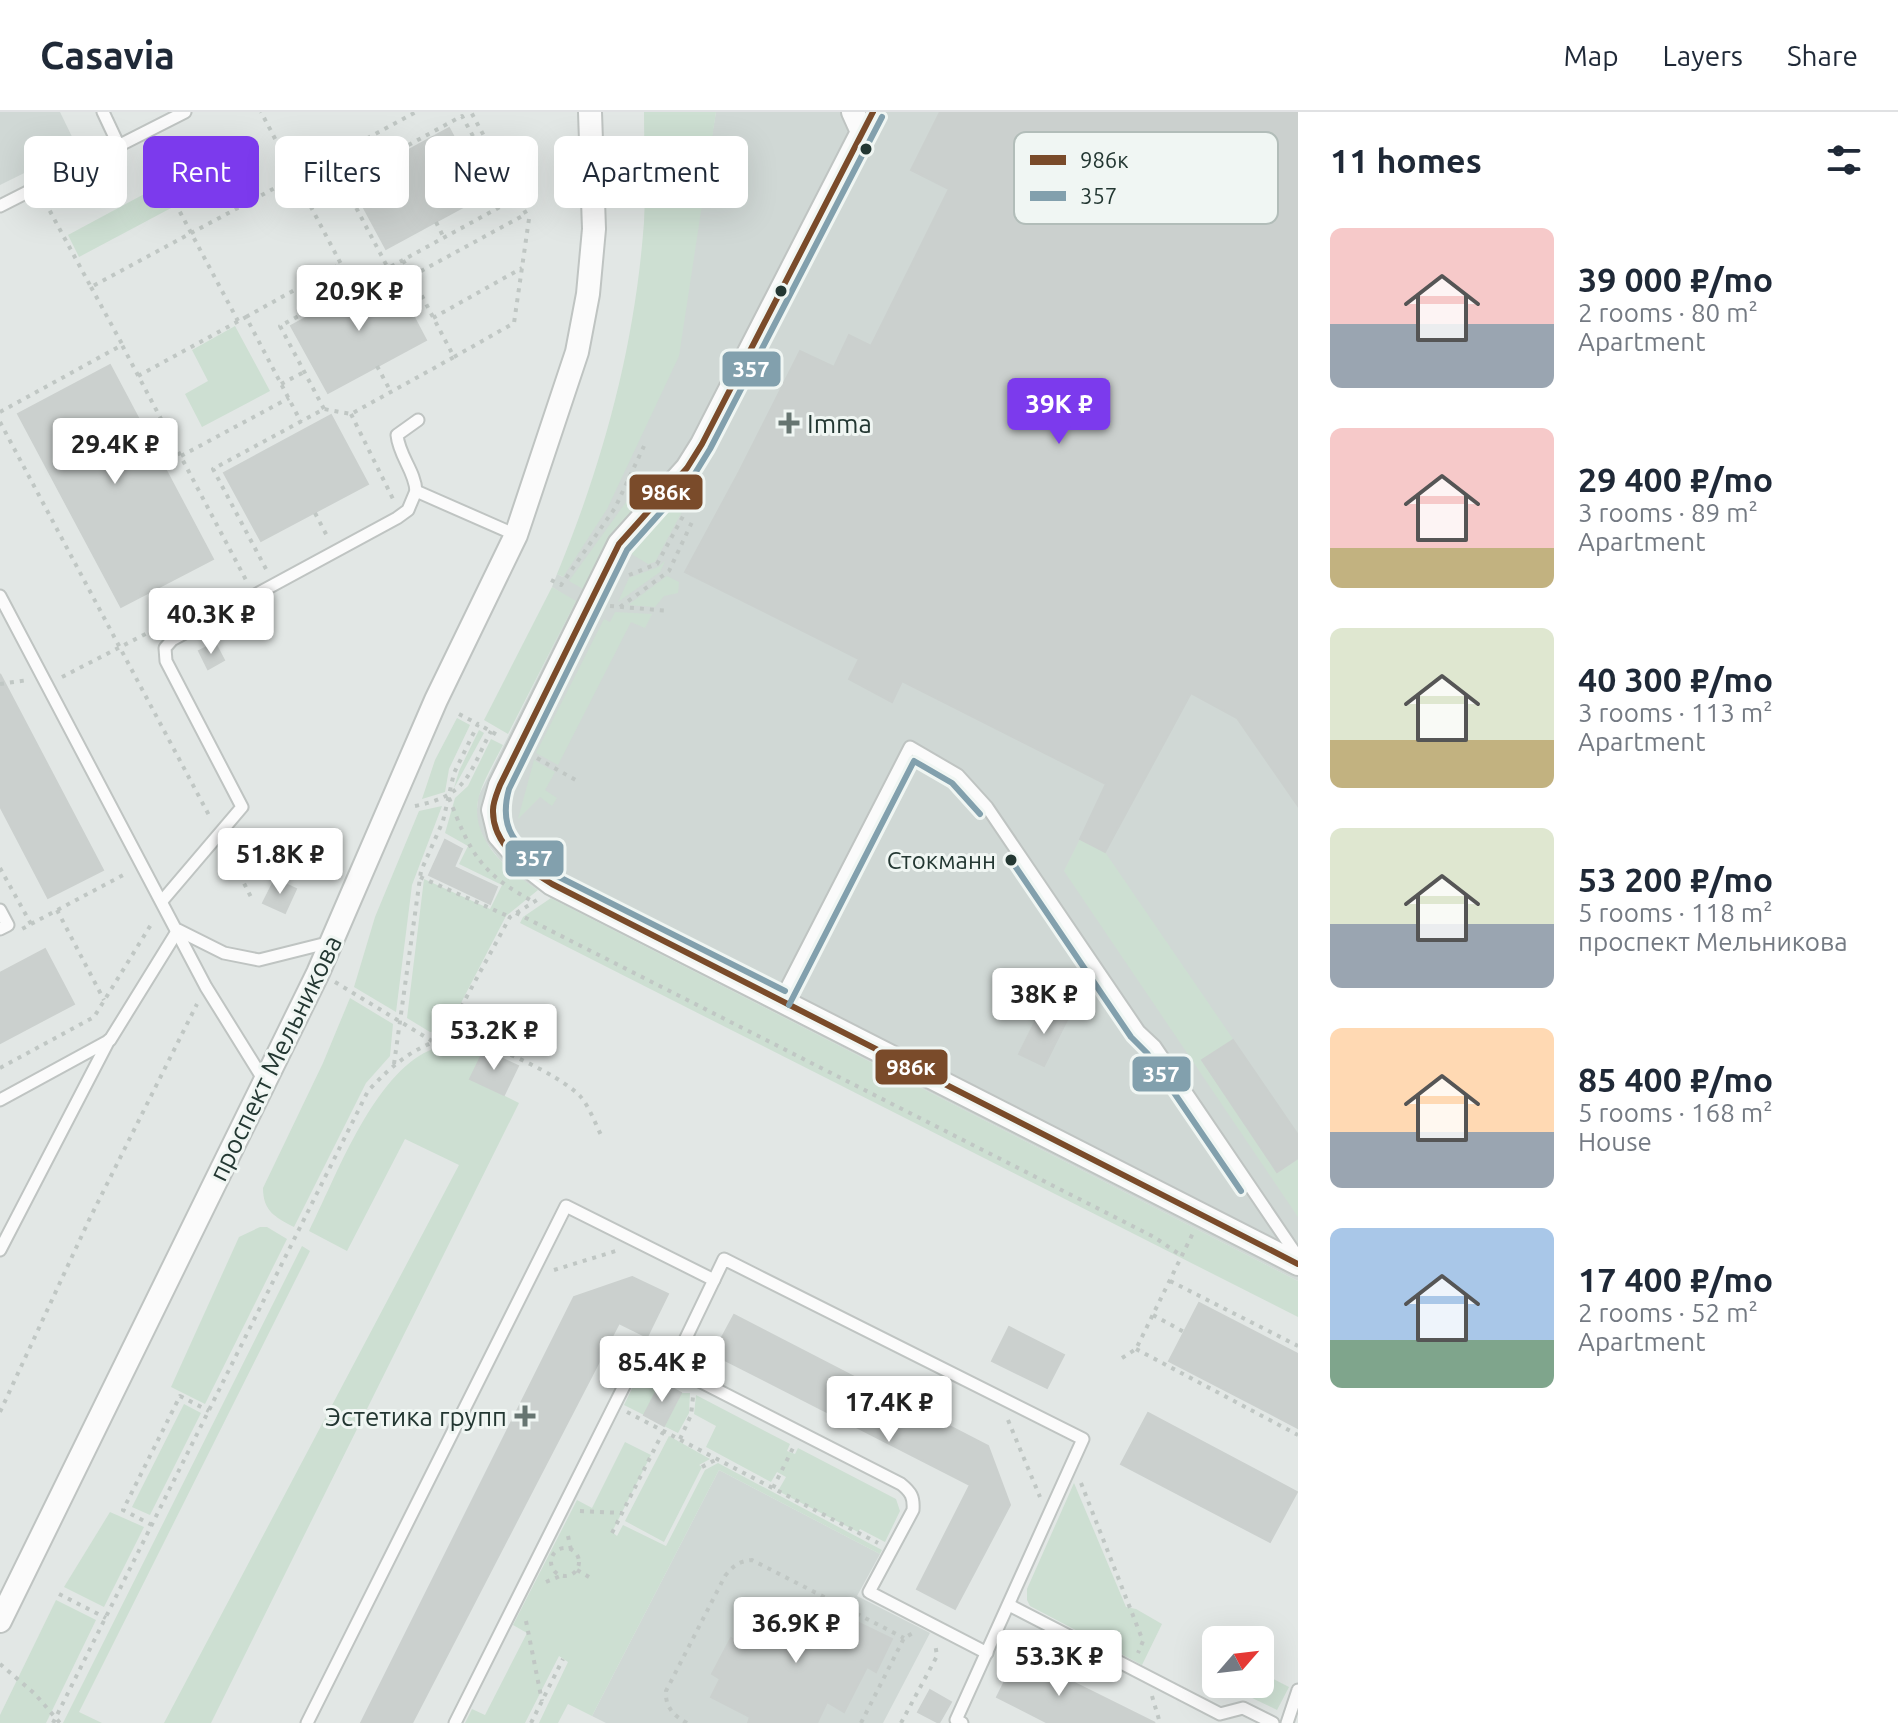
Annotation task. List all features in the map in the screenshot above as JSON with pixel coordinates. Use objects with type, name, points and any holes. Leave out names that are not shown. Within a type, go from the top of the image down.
[{"type":"street","name":"проспект Мельникова","points":[[1,1617],[318,973],[436,700],[516,535],[577,352],[588,294],[594,229],[590,112]]},
{"type":"street","points":[[863,119],[702,444],[687,468],[619,544],[518,747],[493,810],[499,835],[520,859],[543,878],[1298,1264]]},
{"type":"lane","points":[[103,112],[114,136]]},
{"type":"lane","points":[[127,142],[185,112]]},
{"type":"lane","points":[[0,206],[24,194]]},
{"type":"lane","points":[[162,901],[242,807],[166,661],[165,648],[172,640],[408,510],[416,491],[415,479],[398,447],[397,435],[418,420]]},
{"type":"lane","points":[[416,491],[516,535]]},
{"type":"lane","points":[[0,596],[206,987],[266,1082]]},
{"type":"lane","points":[[780,1000],[910,747],[958,775],[980,798],[1139,1031],[1155,1046],[1298,1257]]},
{"type":"lane","points":[[0,910],[8,925],[0,929]]},
{"type":"lane","points":[[178,930],[224,953],[259,960],[332,941]]},
{"type":"lane","points":[[0,1250],[110,1040],[178,930]]},
{"type":"lane","points":[[0,1100],[110,1040]]},
{"type":"lane","points":[[307,1723],[566,1206],[714,1280]]},
{"type":"lane","points":[[672,1367],[724,1259],[1083,1439],[956,1720],[962,1723]]},
{"type":"lane","points":[[455,1723],[634,1366],[672,1367],[901,1484],[914,1499],[913,1510],[869,1592],[987,1653]]},
{"type":"lane","points":[[1009,1605],[1132,1668],[1218,1719],[1243,1708],[1273,1723]]},
{"type":"lane","points":[[1287,1723],[1298,1690]]},
{"type":"path","points":[[261,112],[275,139]]},
{"type":"path","points":[[371,136],[416,112]]},
{"type":"path","points":[[266,569],[213,469],[324,409],[351,414],[514,323],[529,219],[471,112]]},
{"type":"path","points":[[324,409],[280,326],[444,238],[509,202],[462,116],[342,181],[388,268]]},
{"type":"path","points":[[139,136],[238,321]]},
{"type":"path","points":[[91,287],[275,187]]},
{"type":"path","points":[[48,208],[246,580],[278,563]]},
{"type":"path","points":[[138,376],[341,264],[311,208]]},
{"type":"path","points":[[411,276],[526,214]]},
{"type":"path","points":[[436,222],[444,238]]},
{"type":"path","points":[[403,260],[454,357]]},
{"type":"path","points":[[433,318],[522,268]]},
{"type":"path","points":[[246,317],[301,422]]},
{"type":"path","points":[[0,412],[122,345]]},
{"type":"path","points":[[377,366],[391,392]]},
{"type":"path","points":[[281,384],[304,372]]},
{"type":"path","points":[[180,456],[289,398]]},
{"type":"path","points":[[351,414],[395,500],[381,508]]},
{"type":"path","points":[[0,422],[251,897]]},
{"type":"path","points":[[551,580],[561,585],[615,508],[644,446]]},
{"type":"path","points":[[623,577],[657,564],[697,491]]},
{"type":"path","points":[[315,513],[327,536],[315,543]]},
{"type":"path","points":[[620,607],[669,571],[692,522]]},
{"type":"path","points":[[608,606],[669,611]]},
{"type":"path","points":[[47,685],[162,625]]},
{"type":"path","points":[[25,680],[33,694]]},
{"type":"path","points":[[459,714],[505,740]]},
{"type":"path","points":[[394,1064],[420,877],[443,821],[454,773],[478,724]]},
{"type":"path","points":[[387,812],[449,796],[463,784],[491,731]]},
{"type":"path","points":[[532,755],[579,782]]},
{"type":"path","points":[[449,796],[477,858],[491,875],[534,902]]},
{"type":"path","points":[[31,924],[127,873],[134,885]]},
{"type":"path","points":[[420,877],[510,917]]},
{"type":"path","points":[[454,1036],[460,1009],[510,917],[546,895]]},
{"type":"path","points":[[57,910],[104,1000]]},
{"type":"path","points":[[516,913],[1154,1237],[1182,1256]]},
{"type":"path","points":[[0,1068],[94,1017],[153,921]]},
{"type":"path","points":[[318,973],[432,1041]]},
{"type":"path","points":[[0,1412],[89,1220],[206,987]]},
{"type":"path","points":[[53,1723],[368,1091],[394,1064],[432,1041],[454,1036],[473,1039],[561,1081],[581,1097],[601,1135]]},
{"type":"path","points":[[1122,1358],[1136,1349],[1195,1229]]},
{"type":"path","points":[[530,1277],[640,1243]]},
{"type":"path","points":[[1170,1281],[1298,1346]]},
{"type":"path","points":[[1153,1315],[1184,1332]]},
{"type":"path","points":[[1136,1349],[1298,1435]]},
{"type":"path","points":[[680,1439],[691,1415],[695,1378]]},
{"type":"path","points":[[152,1525],[123,1510],[180,1396],[209,1411]]},
{"type":"path","points":[[998,1397],[1048,1518]]},
{"type":"path","points":[[614,1405],[892,1550]]},
{"type":"path","points":[[612,1533],[664,1431]]},
{"type":"path","points":[[773,1488],[801,1433]]},
{"type":"path","points":[[702,1467],[717,1459]]},
{"type":"path","points":[[1073,1462],[1143,1641],[1132,1668]]},
{"type":"path","points":[[562,1510],[622,1517]]},
{"type":"path","points":[[562,1548],[575,1552],[579,1561],[577,1570],[569,1576],[556,1573],[551,1566],[555,1553],[562,1548]]},
{"type":"path","points":[[687,1723],[670,1710],[666,1691],[725,1576],[733,1565],[752,1560],[904,1638],[861,1723]]},
{"type":"path","points":[[577,1570],[589,1577]]},
{"type":"path","points":[[59,1594],[106,1618]]},
{"type":"path","points":[[520,1594],[542,1701]]},
{"type":"path","points":[[901,1723],[937,1656]]},
{"type":"path","points":[[531,1723],[563,1659]]},
{"type":"path","points":[[0,1664],[35,1694],[60,1723]]},
{"type":"shaded area","points":[[0,112],[60,112],[72,136],[24,136],[24,173],[0,185]]},
{"type":"shaded area","points":[[716,112],[1298,112],[1298,1281],[551,898],[519,878],[500,860],[485,841],[476,821],[478,797],[575,602],[552,587],[557,574],[563,577],[692,208],[748,208],[748,136],[712,136]]},
{"type":"shaded area","points":[[719,1470],[880,1554],[857,1596],[930,1633],[883,1723],[606,1723],[592,1716]]},
{"type":"green space","points":[[644,112],[716,112],[712,136],[644,136]]},
{"type":"green space","points":[[143,195],[143,208],[171,208],[79,257],[68,235],[118,208],[127,208],[127,203]]},
{"type":"green space","points":[[644,208],[701,208],[679,356],[607,509],[563,577],[557,574],[589,488],[615,401],[633,313]]},
{"type":"green space","points":[[235,326],[270,391],[202,427],[185,394],[208,381],[192,350]]},
{"type":"green space","points":[[640,473],[658,482],[608,537],[583,589],[569,581],[629,498]]},
{"type":"green space","points":[[677,500],[686,504],[655,562],[648,564],[628,552]]},
{"type":"green space","points":[[665,561],[660,572],[618,602],[629,578],[658,567]]},
{"type":"green space","points":[[667,576],[679,582],[678,593],[664,596],[655,607],[628,605]]},
{"type":"green space","points":[[552,587],[576,601],[508,734],[484,720]]},
{"type":"green space","points":[[615,612],[652,614],[645,628],[631,622],[558,765],[536,753],[604,619],[610,622]]},
{"type":"green space","points":[[457,718],[470,725],[449,769],[445,792],[422,799],[435,760]]},
{"type":"green space","points":[[479,730],[484,733],[454,788],[459,771]]},
{"type":"green space","points":[[491,739],[503,745],[479,796],[479,826],[503,863],[538,890],[506,916],[447,1030],[430,1032],[407,1018],[424,879],[490,909],[502,885],[459,864],[468,846],[445,833],[455,798],[468,786]]},
{"type":"green space","points":[[534,760],[555,772],[545,790],[557,798],[552,806],[540,797],[518,819]]},
{"type":"green space","points":[[442,806],[412,885],[396,1012],[354,987],[375,917],[419,811]]},
{"type":"green space","points":[[1080,839],[1105,852],[1233,1039],[1203,1061],[1277,1171],[1298,1158],[1298,1217],[1064,871]]},
{"type":"green space","points":[[551,898],[1298,1281],[1298,1317],[520,923],[523,917]]},
{"type":"green space","points":[[350,998],[393,1024],[390,1056],[366,1083],[294,1227],[271,1212],[265,1202],[263,1188],[323,1063]]},
{"type":"green space","points":[[466,1043],[484,1050],[470,1079],[519,1103],[211,1723],[164,1723],[459,1165],[405,1139],[347,1251],[309,1231],[356,1133],[387,1086],[424,1053]]},
{"type":"green space","points":[[267,1227],[287,1239],[205,1404],[171,1387],[239,1237]]},
{"type":"green space","points":[[302,1246],[310,1251],[79,1712],[102,1723],[63,1723]]},
{"type":"green space","points":[[640,1372],[661,1382],[644,1415],[624,1405]]},
{"type":"green space","points":[[681,1393],[690,1393],[689,1413],[678,1433],[664,1426]]},
{"type":"green space","points":[[696,1395],[790,1444],[787,1451],[795,1454],[798,1448],[896,1499],[900,1511],[885,1542],[860,1529],[858,1532],[778,1491],[786,1477],[777,1472],[771,1482],[706,1447],[716,1426],[694,1414]]},
{"type":"green space","points":[[184,1404],[201,1413],[150,1515],[132,1507]]},
{"type":"green space","points":[[669,1436],[710,1459],[699,1465],[702,1467],[664,1542],[625,1521]]},
{"type":"green space","points":[[625,1442],[651,1455],[612,1532],[617,1536],[623,1525],[666,1546],[705,1470],[718,1463],[882,1550],[880,1554],[719,1470],[592,1716],[568,1704],[558,1723],[539,1723],[568,1662],[559,1656],[525,1723],[465,1723],[472,1709],[485,1715],[527,1633],[513,1625],[577,1500],[592,1508]]},
{"type":"green space","points":[[1074,1483],[1126,1607],[1136,1609],[1162,1624],[1142,1665],[1030,1606],[1027,1600],[1027,1589]]},
{"type":"green space","points":[[110,1512],[144,1527],[104,1607],[64,1587]]},
{"type":"green space","points":[[56,1600],[96,1620],[46,1723],[0,1723],[0,1715]]},
{"type":"green space","points":[[1274,1679],[1289,1687],[1277,1710],[1252,1698],[1274,1698]]},
{"type":"building","points":[[940,112],[1298,112],[1298,806],[1237,718],[1191,693],[1105,852],[1080,839],[1106,784],[902,681],[892,702],[849,679],[859,659],[685,572],[800,351],[834,367],[849,335],[871,346],[949,189],[911,170]]},
{"type":"building","points":[[449,128],[453,136],[434,136]]},
{"type":"building","points":[[425,141],[425,208],[461,208],[386,249],[364,208],[409,208],[409,150]]},
{"type":"building","points":[[390,272],[426,340],[328,393],[291,326]]},
{"type":"building","points":[[110,365],[213,559],[121,607],[18,414]]},
{"type":"building","points":[[331,415],[368,484],[261,541],[224,473]]},
{"type":"building","points":[[215,643],[224,660],[208,669],[199,651]]},
{"type":"building","points":[[0,674],[103,870],[48,898],[0,806]]},
{"type":"building","points":[[445,840],[462,849],[454,867],[497,887],[490,904],[429,875]]},
{"type":"building","points":[[275,879],[296,889],[285,913],[263,903]]},
{"type":"building","points":[[45,949],[74,1004],[0,1043],[0,973]]},
{"type":"building","points":[[1043,1006],[1068,1018],[1044,1066],[1019,1054]]},
{"type":"building","points":[[1233,1040],[1298,1135],[1298,1158],[1277,1172],[1202,1060]]},
{"type":"building","points":[[484,1050],[518,1066],[504,1095],[470,1079]]},
{"type":"building","points":[[632,1277],[668,1294],[647,1337],[619,1323],[412,1723],[361,1723],[574,1297]]},
{"type":"building","points":[[1199,1303],[1298,1354],[1298,1428],[1169,1361]]},
{"type":"building","points":[[734,1315],[988,1446],[1010,1505],[955,1609],[917,1589],[970,1485],[713,1354]]},
{"type":"building","points":[[1009,1327],[1064,1355],[1047,1388],[992,1361]]},
{"type":"building","points":[[661,1382],[681,1393],[664,1426],[644,1415]]},
{"type":"building","points":[[1148,1413],[1297,1492],[1270,1542],[1121,1464]]},
{"type":"building","points":[[782,1601],[817,1618],[824,1606],[892,1639],[876,1672],[867,1667],[844,1712],[827,1702],[817,1723],[748,1723],[750,1717],[711,1697],[720,1679],[712,1674],[731,1638],[740,1644],[760,1605],[775,1614]]},
{"type":"building","points":[[1018,1655],[1155,1723],[1048,1723],[997,1697]]},
{"type":"building","points":[[930,1690],[951,1702],[939,1723],[918,1712]]},
{"type":"transit line","name":"986к","points":[[873,112],[702,444],[687,468],[619,544],[500,785],[493,810],[498,834],[512,854],[552,884],[1298,1264]]},
{"type":"transit line","name":"357","points":[[785,991],[557,876],[515,840],[506,819],[506,805],[509,789],[627,550],[694,475],[710,449],[882,117]]},
{"type":"transit line","name":"357","points":[[789,1005],[914,761],[952,783],[980,814]]},
{"type":"transit line","name":"357","points":[[1011,860],[1131,1037],[1147,1053],[1241,1191]]},
{"type":"place","name":"Imma","points":[[789,423]]},
{"type":"place","name":"Стокманн","points":[[1011,860]]},
{"type":"place","name":"Эстетика групп","points":[[525,1416]]}]
